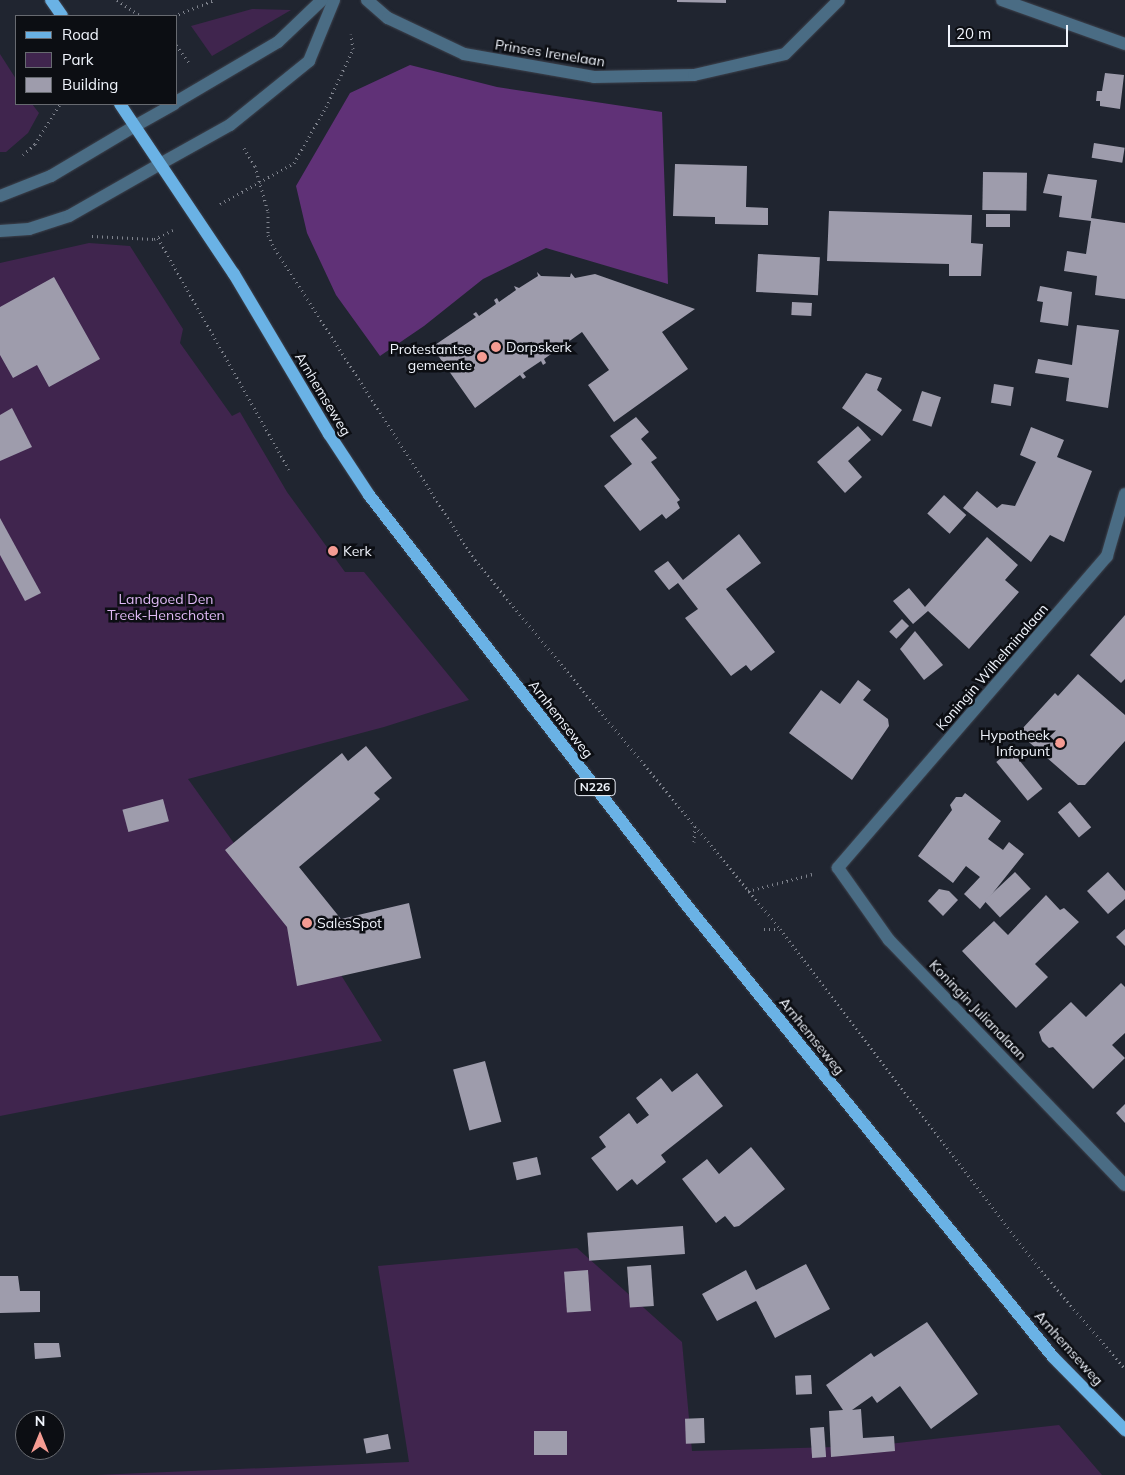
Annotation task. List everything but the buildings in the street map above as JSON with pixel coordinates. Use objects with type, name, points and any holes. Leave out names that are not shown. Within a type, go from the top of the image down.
[{"type":"main road","points":[[51,0],[61,15]]},
{"type":"main road","name":"Arnhemseweg","points":[[121,105],[196,218],[369,495],[707,930],[1053,1357],[1125,1430]]},
{"type":"street","points":[[178,101],[278,42],[322,0]]},
{"type":"street","points":[[0,231],[29,229],[69,216],[230,126],[309,61],[334,0]]},
{"type":"street","name":"Prinses Irenelaan","points":[[367,0],[388,18],[464,54],[594,77],[694,75],[785,54],[839,0]]},
{"type":"street","points":[[1002,0],[1125,44]]},
{"type":"street","points":[[0,196],[51,176],[172,105]]},
{"type":"street","name":"Koningin Wilhelminalaan","points":[[838,868],[1107,556],[1125,494]]},
{"type":"street","name":"Koningin Julianalaan","points":[[838,868],[889,940],[1125,1185]]},
{"type":"path","points":[[117,0],[140,15]]},
{"type":"path","points":[[176,15],[214,0]]},
{"type":"path","points":[[84,236],[158,238],[294,163],[353,49],[350,30]]},
{"type":"path","points":[[15,161],[35,144],[59,105]]},
{"type":"path","name":"Arnhemseweg","points":[[260,182],[268,212],[268,235],[272,244],[475,560],[780,929],[1038,1267],[1125,1369]]},
{"type":"path","points":[[158,238],[289,470]]},
{"type":"path","points":[[694,823],[694,842]]},
{"type":"path","points":[[748,891],[838,868]]},
{"type":"path","points":[[764,929],[780,929]]},
{"type":"green space","points":[[252,9],[291,10],[212,56],[191,26]]},
{"type":"green space","points":[[0,54],[15,77],[15,105],[33,105],[39,113],[28,133],[6,152],[0,152]]},
{"type":"green space","name":"Landgoed Den Treek-Henschoten","points":[[89,243],[130,246],[183,329],[180,343],[232,416],[240,412],[287,492],[345,572],[364,572],[469,700],[384,727],[188,779],[261,881],[318,938],[382,1041],[0,1116],[0,263]]},
{"type":"green space","points":[[577,1248],[682,1342],[692,1451],[871,1446],[1059,1425],[1102,1475],[96,1475],[409,1462],[378,1266]]},
{"type":"shaded area","points":[[410,65],[497,87],[662,112],[668,284],[546,248],[483,279],[424,326],[380,356],[336,295],[307,233],[296,186],[350,93]]},
{"type":"place","name":"Dorpskerk","points":[[496,347]]},
{"type":"place","name":"Protestantse gemeente","points":[[482,357]]},
{"type":"place","name":"Kerk","points":[[333,551]]},
{"type":"place","name":"Hypotheek Infopunt","points":[[1060,743]]},
{"type":"place","name":"SalesSpot","points":[[307,923]]}]
